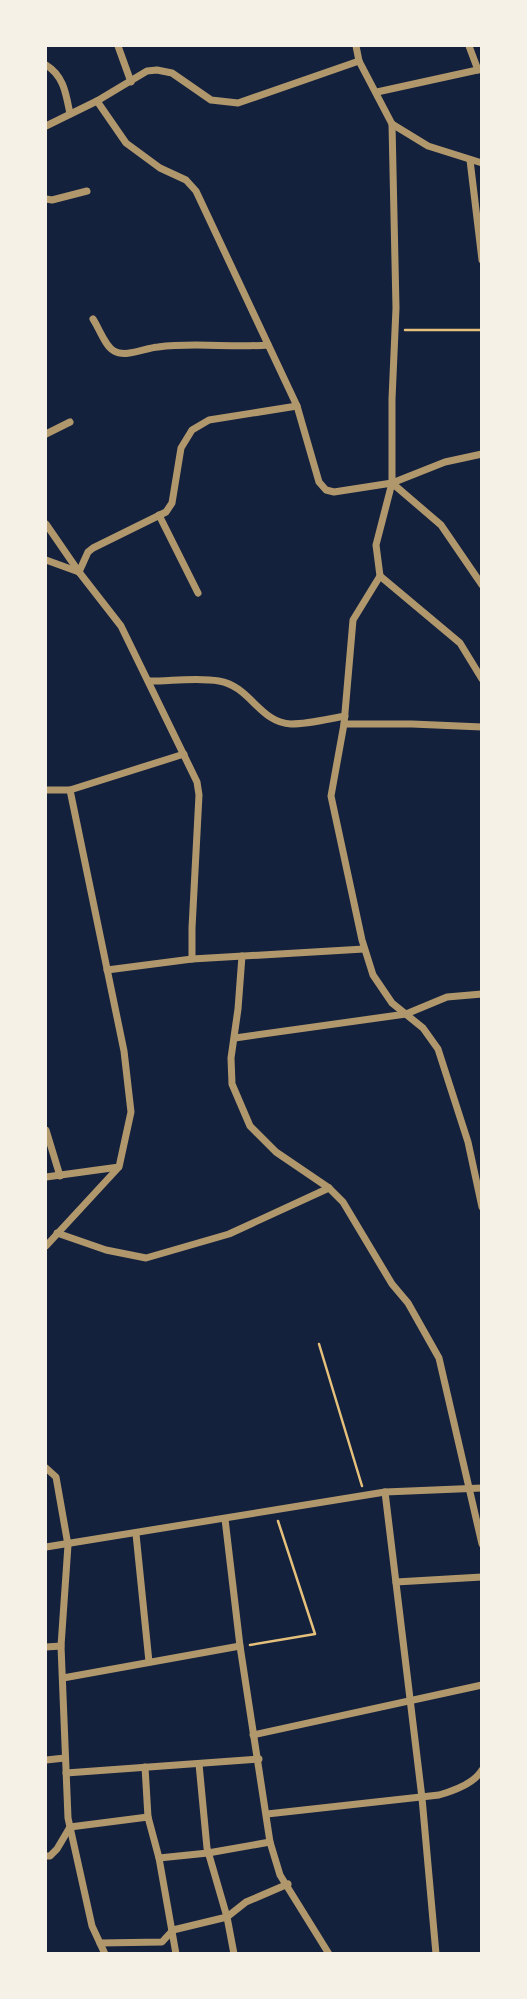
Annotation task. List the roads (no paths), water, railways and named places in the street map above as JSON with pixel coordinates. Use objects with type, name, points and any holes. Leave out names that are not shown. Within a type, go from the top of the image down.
[{"type":"street","points":[[118,46],[131,82]]},
{"type":"street","points":[[355,46],[359,61],[392,124],[395,330],[392,483],[376,545],[380,576],[353,620],[345,720],[331,796],[364,948],[373,975],[392,1003],[423,1028],[438,1049],[468,1142],[481,1207]]},
{"type":"street","points":[[377,92],[480,69],[469,46]]},
{"type":"street","points":[[46,125],[96,101],[147,71],[157,70],[172,74],[211,100],[238,103],[359,61]]},
{"type":"street","points":[[46,65],[61,79],[70,114]]},
{"type":"street","points":[[96,101],[126,143],[160,168],[186,180],[196,191],[297,406],[319,482],[326,490],[334,492],[392,483],[445,462],[481,454]]},
{"type":"street","points":[[392,124],[428,146],[481,163]]},
{"type":"street","points":[[470,160],[481,260]]},
{"type":"street","points":[[46,199],[87,191]]},
{"type":"street","points":[[93,319],[109,346],[116,352],[126,354],[157,347],[200,344],[240,347],[268,345]]},
{"type":"street","points":[[79,572],[88,552],[93,548],[166,512],[172,503],[181,448],[192,430],[209,420],[297,406]]},
{"type":"street","points":[[46,434],[70,422]]},
{"type":"street","points":[[392,483],[441,525],[481,585]]},
{"type":"street","points":[[159,515],[198,593]]},
{"type":"street","points":[[46,524],[121,626],[197,782],[199,795],[192,959]]},
{"type":"street","points":[[46,559],[79,572]]},
{"type":"street","points":[[380,576],[460,642],[481,679]]},
{"type":"street","points":[[149,681],[220,681],[248,695],[263,713],[290,724],[345,720],[481,727]]},
{"type":"street","points":[[46,790],[70,790],[184,754]]},
{"type":"street","points":[[46,1246],[119,1167],[131,1112],[124,1051],[70,790]]},
{"type":"street","points":[[107,970],[192,959],[364,948]]},
{"type":"street","points":[[242,956],[231,1058],[232,1084],[250,1126],[276,1152],[329,1188],[343,1202],[392,1284],[408,1303],[439,1358],[481,1544]]},
{"type":"street","points":[[235,1038],[406,1014],[447,997],[481,994]]},
{"type":"street","points":[[46,1130],[60,1176]]},
{"type":"street","points":[[46,1177],[119,1167]]},
{"type":"street","points":[[57,1233],[106,1250],[146,1258],[229,1234],[329,1188]]},
{"type":"street","points":[[46,1468],[56,1477],[68,1545],[61,1646],[70,1826],[92,1926],[105,1954]]},
{"type":"street","points":[[46,1547],[386,1492],[481,1488]]},
{"type":"street","points":[[386,1492],[422,1798],[436,1954]]},
{"type":"street","points":[[225,1519],[240,1646],[270,1842],[280,1875],[329,1954]]},
{"type":"street","points":[[136,1534],[149,1662]]},
{"type":"street","points":[[396,1582],[481,1577]]},
{"type":"street","points":[[46,1647],[61,1646]]},
{"type":"street","points":[[63,1678],[240,1646]]},
{"type":"street","points":[[253,1735],[481,1685]]},
{"type":"street","points":[[46,1760],[65,1758]]},
{"type":"street","points":[[66,1773],[259,1759]]},
{"type":"street","points":[[199,1763],[208,1853],[227,1917],[234,1954]]},
{"type":"street","points":[[145,1767],[148,1817],[159,1858],[176,1954]]},
{"type":"street","points":[[267,1814],[422,1798],[454,1791],[478,1776],[481,1770]]},
{"type":"street","points":[[70,1826],[148,1817]]},
{"type":"street","points":[[46,1856],[50,1856],[57,1849],[70,1826]]},
{"type":"street","points":[[159,1858],[270,1842]]},
{"type":"street","points":[[100,1943],[162,1942],[173,1930],[227,1917],[246,1902],[288,1884]]}]
